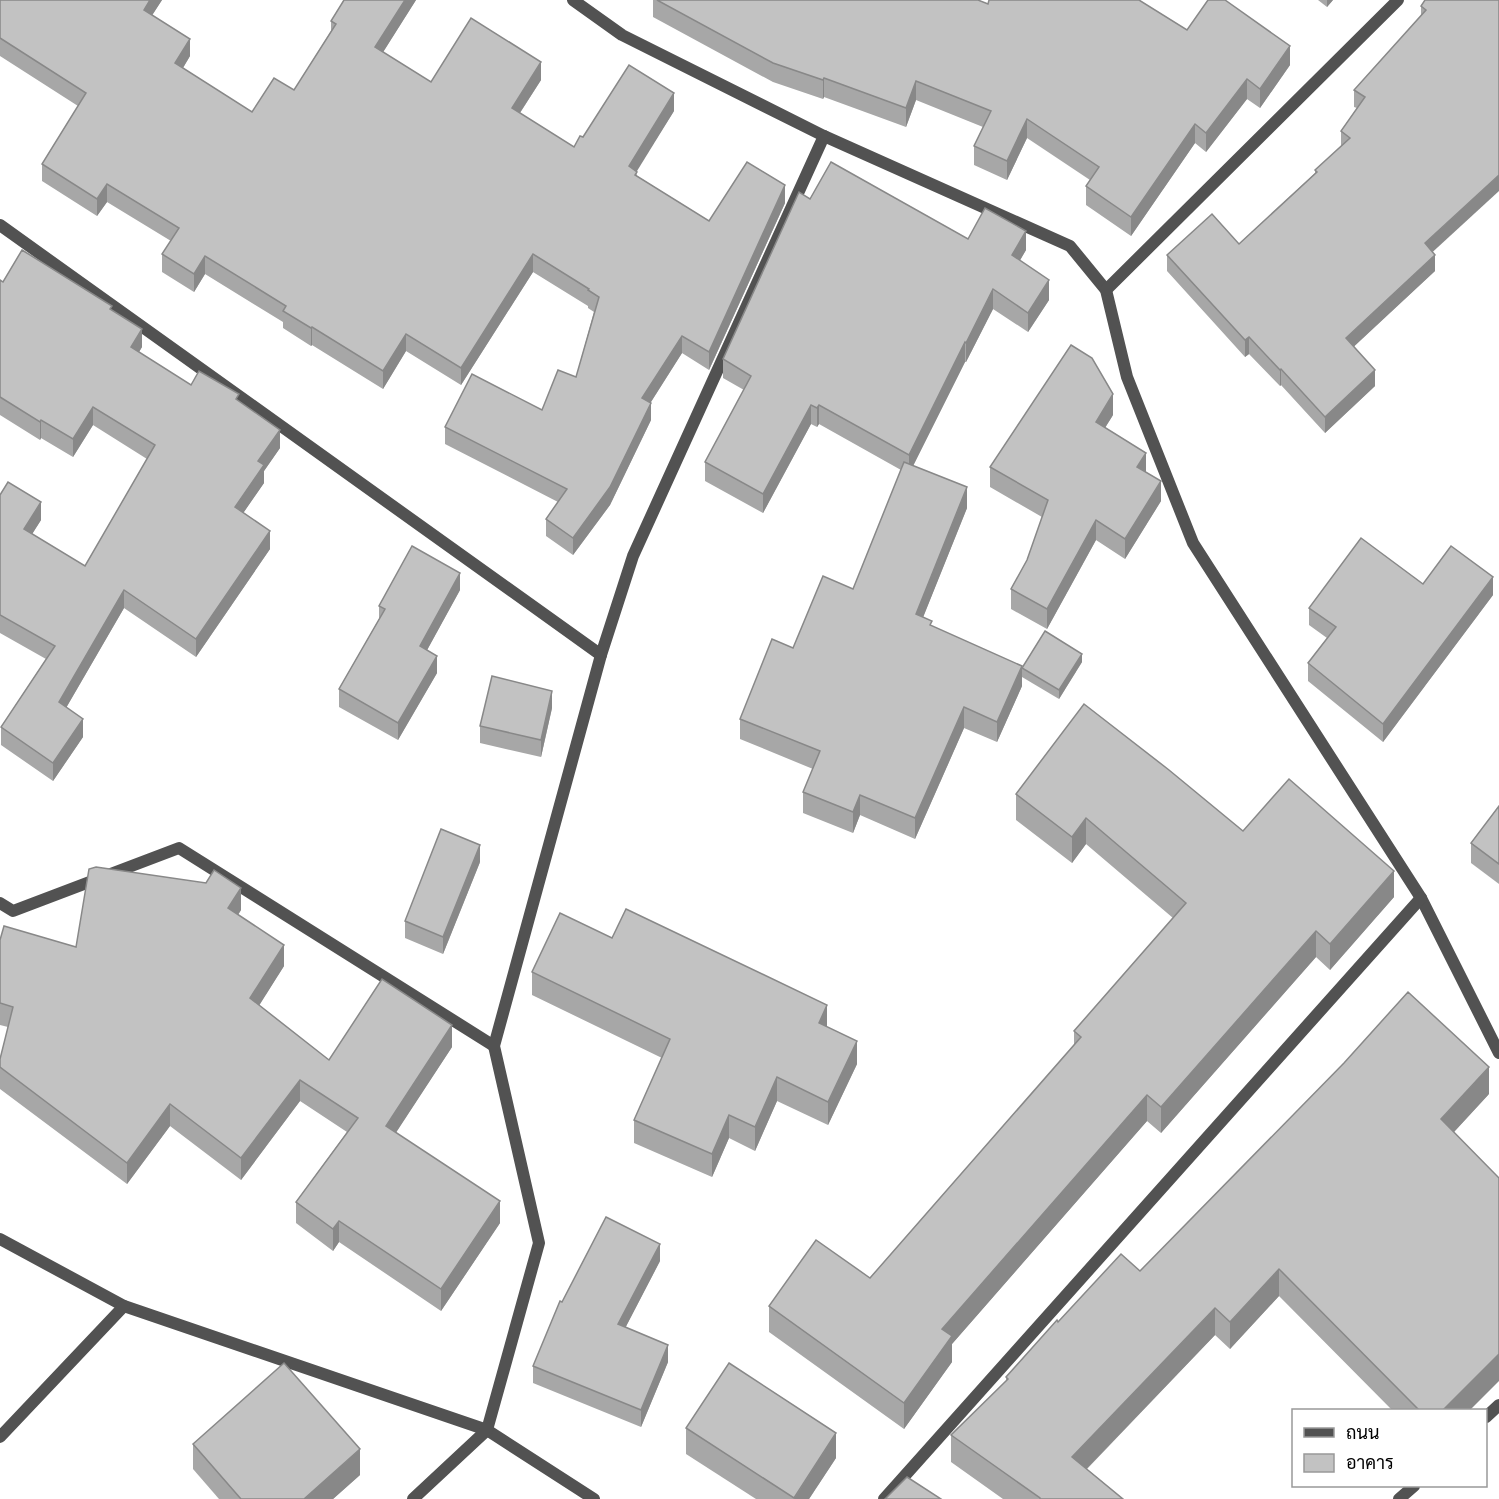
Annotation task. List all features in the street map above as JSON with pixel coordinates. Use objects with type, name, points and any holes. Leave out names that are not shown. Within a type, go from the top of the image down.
[{"type":"street","points":[[573,0],[622,35],[824,136],[1070,246],[1106,290],[1127,377],[1193,543],[1421,898],[1499,1053]]},
{"type":"street","points":[[1106,290],[1398,0]]},
{"type":"street","points":[[413,1499],[487,1430],[539,1243],[494,1046],[601,655],[633,556],[824,136]]},
{"type":"street","points":[[0,225],[601,655]]},
{"type":"street","points":[[0,903],[13,911],[179,848],[494,1046]]},
{"type":"street","points":[[884,1499],[1421,898]]},
{"type":"street","points":[[0,1239],[124,1305],[487,1430],[594,1499]]},
{"type":"street","points":[[0,1437],[124,1305]]},
{"type":"street","points":[[1487,1415],[1499,1405]]},
{"type":"street","points":[[1399,1499],[1412,1487]]},
{"type":"building","points":[[0,0],[150,0],[144,10],[190,39],[175,63],[252,112],[274,78],[294,90],[336,24],[331,21],[344,0],[405,0],[375,47],[431,82],[471,18],[541,62],[512,108],[574,147],[580,136],[583,137],[629,65],[674,93],[629,166],[637,172],[635,175],[709,221],[747,162],[785,185],[709,352],[682,336],[642,398],[651,403],[610,487],[573,538],[546,519],[567,489],[445,427],[472,374],[542,410],[558,370],[576,377],[599,297],[533,254],[461,368],[406,334],[383,371],[283,311],[286,306],[205,256],[194,274],[162,254],[179,228],[107,184],[97,199],[42,164],[86,93],[0,38]]},
{"type":"building","points":[[657,0],[978,0],[988,4],[989,0],[1139,0],[1187,30],[1208,0],[1225,0],[1290,46],[1260,89],[1247,79],[1206,133],[1195,124],[1131,217],[1086,186],[1099,167],[1027,119],[1007,161],[974,146],[991,111],[916,81],[906,108],[824,78],[823,80],[773,63]]},
{"type":"building","points":[[1425,0],[1499,0],[1499,175],[1425,243],[1435,255],[1346,338],[1375,370],[1325,417],[1249,337],[1245,340],[1167,255],[1212,214],[1239,244],[1317,172],[1315,170],[1350,138],[1341,131],[1365,97],[1354,90],[1426,10],[1421,6]]},
{"type":"building","points":[[831,162],[968,239],[985,208],[1026,231],[1012,255],[1049,280],[1028,313],[993,289],[909,455],[819,405],[817,408],[811,405],[763,494],[705,462],[751,376],[723,359],[799,192],[810,199]]},
{"type":"building","points":[[22,250],[112,306],[110,309],[142,329],[131,347],[191,385],[199,371],[239,394],[236,399],[280,430],[258,461],[264,465],[235,507],[270,531],[196,639],[124,590],[59,702],[83,719],[53,763],[1,727],[55,646],[0,615],[0,495],[8,482],[41,502],[24,529],[85,566],[155,445],[93,407],[73,439],[0,397],[0,280],[3,282]]},
{"type":"building","points":[[1071,345],[1092,358],[1113,394],[1096,422],[1146,453],[1137,467],[1161,481],[1125,539],[1096,520],[1047,609],[1011,589],[1027,560],[1048,500],[990,467]]},
{"type":"building","points":[[904,462],[967,487],[916,614],[932,621],[930,625],[1022,666],[997,722],[964,707],[915,818],[860,795],[853,812],[803,792],[820,751],[740,719],[772,639],[793,648],[823,576],[853,589]]},
{"type":"building","points":[[1361,538],[1423,584],[1451,546],[1493,577],[1383,724],[1308,663],[1336,627],[1309,608]]},
{"type":"building","points":[[412,546],[460,573],[420,646],[437,656],[398,723],[339,689],[385,609],[379,606]]},
{"type":"building","points":[[1045,631],[1082,654],[1059,690],[1022,668]]},
{"type":"building","points":[[492,676],[552,691],[541,740],[480,726]]},
{"type":"building","points":[[1084,704],[1243,831],[1289,779],[1394,871],[1330,944],[1316,931],[1161,1107],[1147,1095],[942,1329],[952,1336],[904,1403],[769,1306],[816,1240],[870,1278],[1081,1037],[1074,1031],[1186,903],[1086,818],[1072,837],[1016,794]]},
{"type":"building","points":[[1499,806],[1499,864],[1471,843]]},
{"type":"building","points":[[441,829],[480,845],[443,937],[405,921]]},
{"type":"building","points":[[96,867],[206,883],[214,870],[241,888],[228,908],[284,945],[250,998],[329,1060],[382,979],[452,1025],[386,1126],[500,1201],[441,1289],[339,1221],[333,1229],[296,1202],[358,1118],[300,1080],[241,1158],[170,1104],[127,1163],[0,1067],[13,1007],[0,1003],[0,940],[4,926],[76,947],[89,869]]},
{"type":"building","points":[[626,909],[827,1005],[819,1023],[857,1041],[828,1102],[777,1077],[755,1127],[729,1115],[712,1154],[634,1120],[670,1039],[532,972],[560,913],[612,938]]},
{"type":"building","points":[[1408,992],[1489,1067],[1441,1119],[1499,1178],[1499,1354],[1444,1409],[1418,1409],[1279,1269],[1230,1322],[1215,1308],[1072,1457],[1123,1499],[1040,1499],[951,1435],[1008,1379],[1006,1377],[1057,1320],[1058,1322],[1121,1254],[1140,1271],[1344,1063]]},
{"type":"building","points":[[606,1217],[660,1244],[618,1324],[668,1345],[641,1410],[533,1366],[560,1301],[562,1302]]},
{"type":"building","points":[[284,1363],[360,1449],[304,1499],[241,1499],[193,1444]]},
{"type":"building","points":[[729,1363],[836,1433],[794,1498],[686,1428]]},
{"type":"building","points":[[907,1477],[941,1499],[885,1499]]}]
